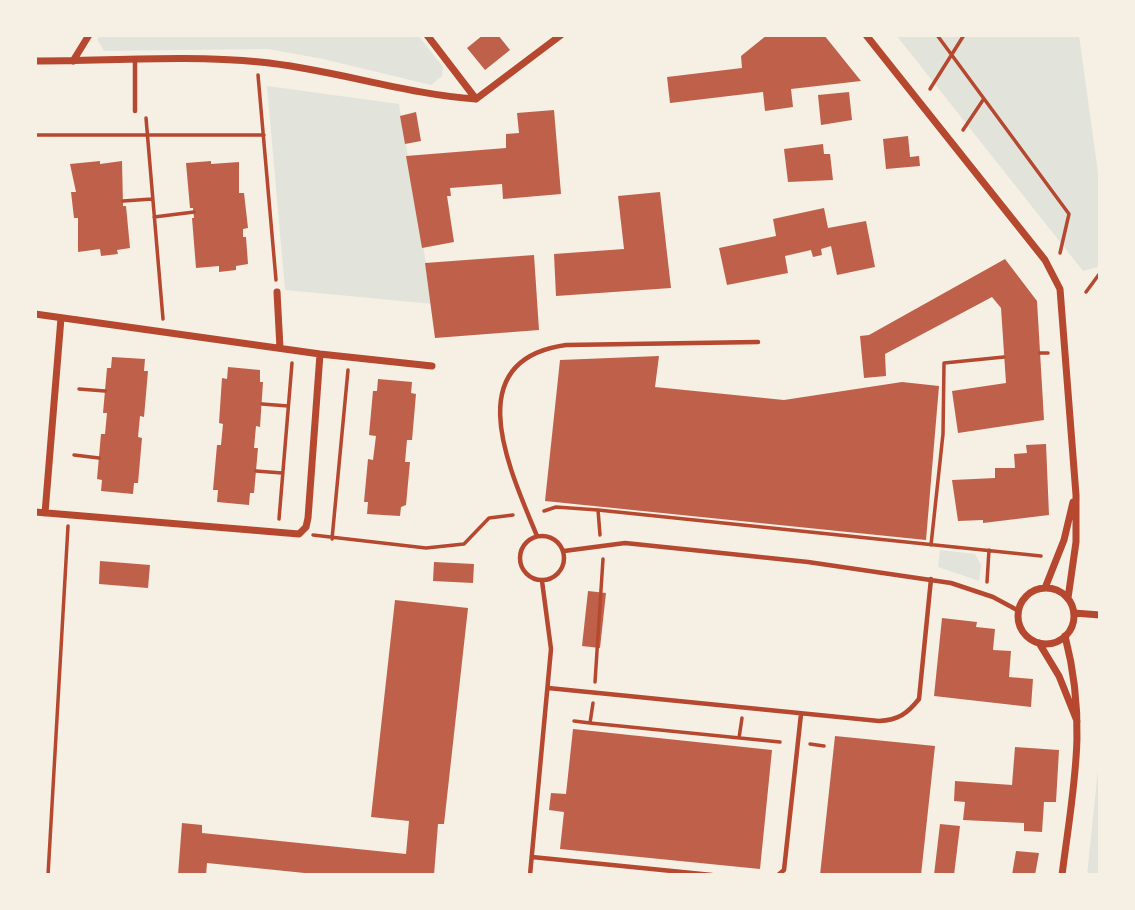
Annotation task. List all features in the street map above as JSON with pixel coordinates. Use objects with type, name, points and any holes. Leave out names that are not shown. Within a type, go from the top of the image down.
[{"type":"street","points":[[72,61],[89,35]]},
{"type":"street","points":[[427,35],[476,99]]},
{"type":"street","points":[[35,61],[259,62],[326,71],[440,97],[476,99],[561,35]]},
{"type":"street","points":[[866,35],[1056,277],[1064,313],[1076,495],[1076,542],[1068,598],[1074,613],[1073,623],[1065,636],[1052,643],[1039,643]]},
{"type":"street","points":[[277,292],[280,348]]},
{"type":"street","points":[[35,314],[320,354],[432,366]]},
{"type":"street","points":[[45,513],[61,318]]},
{"type":"street","points":[[35,512],[68,517],[299,534],[306,527],[320,354]]},
{"type":"street","points":[[1045,588],[1064,540],[1076,495]]},
{"type":"street","points":[[1068,598],[1054,589],[1045,588],[1028,595],[1019,611],[1020,624],[1027,636],[1039,643],[1059,676],[1078,724]]},
{"type":"street","points":[[1074,613],[1100,615]]},
{"type":"street","points":[[1062,875],[1079,742],[1073,669],[1065,636]]},
{"type":"lane","points":[[135,60],[135,111]]},
{"type":"lane","points":[[537,536],[502,438],[498,403],[504,381],[517,362],[542,348],[566,345],[758,342]]},
{"type":"lane","points":[[537,536],[548,536],[558,542],[564,551],[565,562],[561,572],[553,579],[542,581],[523,571],[521,550],[527,541],[537,536]]},
{"type":"lane","points":[[564,551],[625,543],[807,562],[931,579],[993,597],[1019,611]]},
{"type":"lane","points":[[548,688],[802,714],[893,720],[908,712],[919,699],[931,579]]},
{"type":"lane","points":[[530,875],[551,649],[542,581]]},
{"type":"lane","points":[[778,875],[784,870],[802,714]]},
{"type":"lane","points":[[532,856],[712,875]]},
{"type":"path","points":[[937,35],[1069,214],[1060,253]]},
{"type":"path","points":[[930,89],[964,35]]},
{"type":"path","points":[[257,73],[277,292]]},
{"type":"path","points":[[963,130],[983,99]]},
{"type":"path","points":[[146,110],[164,331]]},
{"type":"path","points":[[36,135],[264,135]]},
{"type":"path","points":[[123,201],[152,199]]},
{"type":"path","points":[[154,217],[194,212]]},
{"type":"path","points":[[1086,292],[1100,273]]},
{"type":"path","points":[[1040,353],[1048,352]]},
{"type":"path","points":[[332,539],[349,357]]},
{"type":"path","points":[[931,545],[943,434],[944,362],[1004,357]]},
{"type":"path","points":[[278,524],[292,363]]},
{"type":"path","points":[[79,389],[105,391]]},
{"type":"path","points":[[261,404],[288,406]]},
{"type":"path","points":[[74,455],[99,458]]},
{"type":"path","points":[[256,471],[282,473]]},
{"type":"path","points":[[544,511],[556,507],[598,510],[1041,556]]},
{"type":"path","points":[[598,510],[600,535]]},
{"type":"path","points":[[306,527],[315,537],[426,548],[464,544],[489,518],[513,515]]},
{"type":"path","points":[[48,875],[68,517]]},
{"type":"path","points":[[989,550],[985,581],[995,590]]},
{"type":"path","points":[[594,684],[603,559]]},
{"type":"path","points":[[590,723],[593,700]]},
{"type":"path","points":[[739,738],[742,716]]},
{"type":"path","points":[[574,721],[780,742]]},
{"type":"path","points":[[810,744],[824,746]]},
{"type":"shaded area","points":[[102,35],[418,35],[443,67],[442,76],[431,85],[268,49],[104,51],[97,39]]},
{"type":"shaded area","points":[[896,35],[1079,35],[1100,187],[1098,267],[1083,271]]},
{"type":"shaded area","points":[[267,86],[399,104],[433,304],[285,290]]},
{"type":"shaded area","points":[[940,550],[975,554],[981,565],[979,581],[938,567]]},
{"type":"shaded area","points":[[1100,750],[1100,875],[1087,875]]},
{"type":"building","points":[[483,35],[498,35],[510,50],[485,70],[467,48]]},
{"type":"building","points":[[767,35],[824,35],[861,81],[791,89],[793,107],[765,111],[763,92],[670,103],[667,77],[742,68],[741,56]]},
{"type":"building","points":[[849,92],[852,120],[821,125],[818,95]]},
{"type":"building","points":[[554,110],[561,194],[503,199],[502,184],[450,188],[451,196],[447,196],[454,242],[422,248],[406,156],[506,148],[506,134],[519,133],[517,113]]},
{"type":"building","points":[[416,112],[421,141],[405,144],[400,116]]},
{"type":"building","points":[[908,136],[910,157],[919,156],[920,166],[886,169],[883,139]]},
{"type":"building","points":[[823,144],[824,154],[830,154],[833,180],[788,182],[784,149]]},
{"type":"building","points":[[100,161],[100,164],[122,161],[123,206],[126,206],[130,248],[117,250],[118,254],[101,256],[100,249],[78,252],[78,218],[74,218],[71,192],[76,192],[70,164]]},
{"type":"building","points":[[211,161],[211,164],[239,162],[239,193],[244,193],[248,228],[243,229],[243,237],[246,237],[248,264],[236,266],[236,270],[219,272],[219,266],[196,268],[194,218],[193,208],[190,208],[186,163]]},
{"type":"building","points":[[660,192],[671,288],[556,296],[554,254],[624,249],[618,196]]},
{"type":"building","points":[[824,208],[828,228],[866,221],[875,267],[837,275],[831,246],[821,249],[822,255],[813,257],[811,250],[785,256],[788,273],[727,285],[719,248],[776,236],[773,219]]},
{"type":"building","points":[[534,255],[539,330],[435,338],[425,263]]},
{"type":"building","points":[[1005,259],[1037,301],[1044,420],[958,433],[952,391],[1006,383],[1001,308],[992,297],[885,354],[886,376],[864,378],[860,336],[869,335]]},
{"type":"building","points":[[659,356],[655,387],[784,400],[902,382],[939,386],[926,540],[545,501],[560,360]]},
{"type":"building","points":[[112,357],[145,359],[144,371],[148,371],[144,417],[140,416],[138,437],[142,438],[138,483],[134,483],[133,494],[101,491],[102,480],[97,479],[101,434],[105,434],[107,413],[103,413],[107,368],[111,368]]},
{"type":"building","points":[[228,367],[260,370],[260,382],[263,382],[260,427],[256,426],[254,448],[258,448],[254,493],[250,493],[249,505],[217,502],[218,490],[213,490],[217,445],[221,445],[223,424],[219,423],[222,378],[227,379]]},
{"type":"building","points":[[378,379],[412,382],[411,393],[416,394],[412,440],[407,440],[405,462],[410,462],[406,505],[401,507],[400,516],[367,514],[368,502],[364,502],[368,459],[373,460],[376,436],[369,435],[373,391],[377,391]]},
{"type":"building","points":[[1046,444],[1049,515],[983,523],[983,520],[958,521],[952,480],[995,478],[995,468],[1015,468],[1014,454],[1027,453],[1026,445]]},
{"type":"building","points":[[100,561],[150,565],[148,588],[99,584]]},
{"type":"building","points":[[434,562],[474,564],[473,583],[433,581]]},
{"type":"building","points":[[588,591],[606,593],[600,648],[582,646]]},
{"type":"building","points":[[395,600],[468,608],[444,824],[438,824],[434,875],[324,875],[207,863],[206,875],[178,875],[182,823],[202,825],[202,833],[406,854],[409,821],[371,817]]},
{"type":"building","points":[[942,618],[977,622],[976,627],[995,629],[993,650],[1011,651],[1009,677],[1033,679],[1031,707],[934,696]]},
{"type":"building","points":[[573,729],[772,750],[760,869],[560,849],[564,812],[549,810],[551,793],[566,794]]},
{"type":"building","points":[[835,736],[935,746],[921,875],[820,875]]},
{"type":"building","points":[[1015,747],[1059,750],[1056,802],[1044,802],[1042,832],[1024,831],[1024,823],[963,820],[965,802],[954,801],[955,781],[1012,785]]},
{"type":"building","points":[[940,824],[960,826],[954,875],[934,875]]},
{"type":"building","points":[[1016,851],[1039,853],[1035,875],[1012,875]]}]
